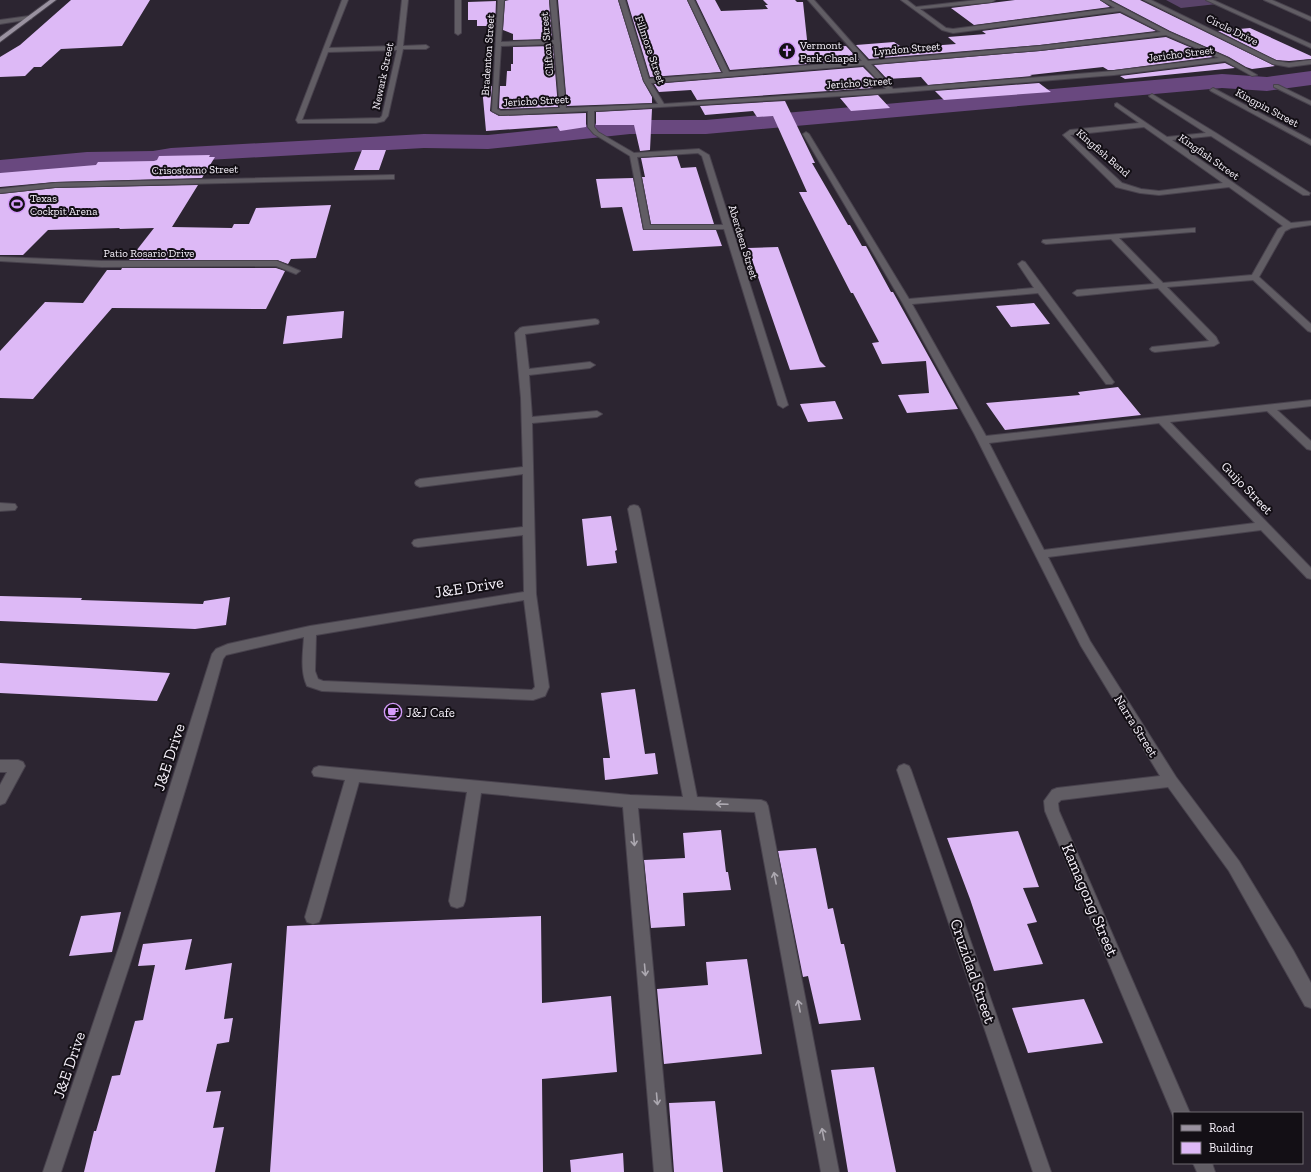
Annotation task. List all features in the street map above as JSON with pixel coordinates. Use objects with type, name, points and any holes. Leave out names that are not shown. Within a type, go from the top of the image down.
[{"type":"main road","points":[[0,40],[53,0]]},
{"type":"street","points":[[344,0],[326,50],[426,48]]},
{"type":"street","name":"Newark Street","points":[[326,50],[299,120],[303,122],[382,120],[385,116],[400,48],[405,0]]},
{"type":"street","points":[[458,0],[458,34]]},
{"type":"street","name":"Bradenton Street","points":[[494,110],[501,0]]},
{"type":"street","name":"Clifton Street","points":[[553,0],[563,109]]},
{"type":"street","name":"Fillmore Street","points":[[622,0],[648,81],[662,106]]},
{"type":"street","points":[[692,0],[727,75]]},
{"type":"street","points":[[810,0],[891,91]]},
{"type":"street","points":[[904,0],[944,29],[962,30],[1120,9]]},
{"type":"street","points":[[917,8],[992,0]]},
{"type":"street","points":[[1104,0],[1167,33],[1226,59],[1254,75]]},
{"type":"street","name":"Circle Drive","points":[[1147,0],[1276,63],[1289,65],[1311,62]]},
{"type":"street","name":"Circle Drive","points":[[1208,0],[1311,46]]},
{"type":"street","points":[[1267,0],[1311,19]]},
{"type":"street","points":[[0,22],[29,18]]},
{"type":"street","name":"Lyndon Street","points":[[648,81],[1040,48],[1167,33]]},
{"type":"street","points":[[499,44],[557,42]]},
{"type":"street","name":"Jericho Street","points":[[494,110],[500,113],[563,109],[662,106],[891,91],[1114,73],[1226,59]]},
{"type":"street","points":[[1276,86],[1311,103]]},
{"type":"street","name":"Kingpin Street","points":[[1213,90],[1311,143]]},
{"type":"street","points":[[1152,96],[1306,193]]},
{"type":"street","name":"Kingfish Street","points":[[1117,105],[1228,185],[1289,226]]},
{"type":"street","points":[[591,108],[591,127],[596,133],[633,155],[647,226],[727,227]]},
{"type":"street","name":"Kingfish Bend","points":[[1144,125],[1070,132],[1066,135],[1119,185],[1140,191],[1159,193],[1228,185]]},
{"type":"street","name":"Narra Street","points":[[806,134],[906,302],[983,440],[1085,643],[1171,781],[1234,866],[1311,1000]]},
{"type":"street","points":[[1165,139],[1214,134]]},
{"type":"street","name":"Aberdeen Street","points":[[633,155],[699,151],[703,153],[783,404]]},
{"type":"street","name":"Crisostomo Street","points":[[0,191],[55,185],[391,177]]},
{"type":"street","points":[[1255,277],[1282,229],[1289,226],[1311,223]]},
{"type":"street","points":[[1046,242],[1192,230]]},
{"type":"street","points":[[1113,237],[1213,339],[1214,342],[1155,349]]},
{"type":"street","name":"Patio Rosario Drive","points":[[0,259],[102,264],[277,264],[296,271]]},
{"type":"street","points":[[1022,264],[1109,382]]},
{"type":"street","points":[[1077,292],[1255,277],[1311,329]]},
{"type":"street","points":[[906,302],[1040,290]]},
{"type":"street","points":[[310,631],[309,672],[312,682],[322,686],[533,694],[540,692],[542,687],[530,595],[528,470],[529,420],[526,372],[521,331],[595,322]]},
{"type":"street","points":[[526,372],[590,365]]},
{"type":"street","points":[[983,440],[1311,402]]},
{"type":"street","points":[[1268,408],[1311,447]]},
{"type":"street","points":[[529,420],[597,414]]},
{"type":"street","name":"Guijo Street","points":[[1162,420],[1311,575]]},
{"type":"street","points":[[420,483],[528,470]]},
{"type":"street","points":[[634,509],[691,803]]},
{"type":"street","points":[[1041,554],[1263,526]]},
{"type":"street","points":[[418,543],[529,530]]},
{"type":"street","name":"J&E Drive","points":[[52,1172],[130,938],[201,715],[217,657],[221,652],[228,648],[310,631],[530,595]]},
{"type":"street","points":[[0,766],[18,766],[0,799]]},
{"type":"street","name":"Cruzidad Street","points":[[904,770],[1042,1172]]},
{"type":"street","points":[[319,772],[630,801],[761,806],[830,1172]]},
{"type":"street","points":[[313,917],[354,775]]},
{"type":"street","name":"Kamagong Street","points":[[1171,781],[1057,794],[1051,801],[1052,811],[1181,1112]]},
{"type":"street","points":[[457,901],[475,786]]},
{"type":"street","points":[[630,801],[663,1172]]},
{"type":"shaded area","points":[[1166,0],[1208,0],[1217,4],[1181,8]]},
{"type":"building","points":[[71,0],[150,0],[122,46],[61,49],[41,67],[34,67],[25,76],[0,77],[0,57],[20,45]]},
{"type":"building","points":[[549,0],[552,39],[513,40],[513,34],[503,30],[505,1]]},
{"type":"building","points":[[558,0],[618,0],[643,81],[652,97],[652,103],[567,106]]},
{"type":"building","points":[[627,0],[687,0],[721,72],[650,77]]},
{"type":"building","points":[[696,0],[715,0],[721,11],[768,9],[765,5],[768,5],[763,0],[795,0],[797,2],[803,2],[808,49],[846,46],[859,60],[730,70]]},
{"type":"building","points":[[1015,0],[1100,0],[1110,7],[974,25],[951,8]]},
{"type":"building","points":[[1111,0],[1140,0],[1275,66],[1252,69],[1246,67],[1229,57],[1170,31]]},
{"type":"building","points":[[496,1],[495,28],[489,26],[477,26],[477,20],[468,20],[468,2]]},
{"type":"building","points":[[1120,13],[1156,31],[1040,45],[869,59],[856,45],[894,42],[903,48],[956,44],[948,37],[986,34],[982,31]]},
{"type":"building","points":[[1250,28],[1311,56],[1311,59],[1289,61],[1276,60],[1218,31]]},
{"type":"building","points":[[1166,37],[1213,57],[1114,70],[1108,70],[1103,67],[1030,75],[1032,76],[928,85],[921,77],[887,79],[874,65],[1040,51]]},
{"type":"building","points":[[553,46],[558,107],[499,108],[500,86],[506,86],[507,71],[511,71],[511,64],[513,64],[513,47]]},
{"type":"building","points":[[1225,63],[1235,68],[1125,79],[1120,76]]},
{"type":"building","points":[[863,67],[876,80],[867,81],[873,88],[697,100],[691,90],[659,92],[654,84]]},
{"type":"building","points":[[1039,83],[1051,92],[944,100],[935,91]]},
{"type":"building","points":[[492,86],[490,111],[499,116],[586,113],[586,127],[560,131],[557,126],[486,131],[482,87]]},
{"type":"building","points":[[878,95],[890,108],[851,111],[840,98]]},
{"type":"building","points":[[785,101],[815,163],[812,163],[848,225],[850,225],[862,246],[866,246],[958,409],[907,413],[898,395],[929,393],[926,361],[882,364],[872,343],[879,342],[853,293],[851,293],[799,192],[807,192],[773,116],[757,117],[753,111],[705,115],[700,106]]},
{"type":"building","points":[[652,109],[650,150],[640,151],[634,125],[596,125],[596,112]]},
{"type":"building","points":[[362,150],[386,150],[379,170],[354,170]]},
{"type":"building","points":[[210,155],[209,157],[215,157],[202,178],[55,182],[0,187],[0,173],[96,165],[98,162],[154,161],[157,160],[159,156]]},
{"type":"building","points":[[677,156],[681,168],[696,167],[714,224],[651,224],[642,177],[645,177],[641,158]]},
{"type":"building","points":[[633,178],[643,230],[716,230],[722,246],[633,251],[622,207],[601,208],[596,179]]},
{"type":"building","points":[[198,185],[172,227],[232,228],[234,224],[249,224],[256,208],[331,205],[316,258],[291,259],[288,264],[277,260],[129,260],[154,228],[48,230],[23,255],[0,255],[0,194],[55,188]]},
{"type":"building","points":[[778,247],[820,361],[826,367],[790,370],[748,248]]},
{"type":"building","points":[[122,268],[276,268],[285,271],[266,309],[112,308],[33,399],[0,398],[0,351],[45,302],[83,303],[107,270],[121,270]]},
{"type":"building","points":[[1034,303],[1050,324],[1011,327],[996,306]]},
{"type":"building","points":[[344,311],[342,338],[283,344],[287,316]]},
{"type":"building","points":[[1118,387],[1141,415],[1005,430],[986,403],[1080,395],[1078,392]]},
{"type":"building","points":[[835,401],[843,419],[808,422],[800,404]]},
{"type":"building","points":[[611,516],[617,550],[615,551],[617,563],[587,566],[582,519]]},
{"type":"building","points":[[0,596],[82,598],[81,600],[203,604],[204,601],[230,597],[226,625],[195,629],[0,621]]},
{"type":"building","points":[[0,663],[170,673],[157,701],[0,693]]},
{"type":"building","points":[[635,689],[645,754],[655,753],[658,774],[605,780],[603,758],[610,758],[601,693]]},
{"type":"building","points":[[721,830],[726,872],[728,872],[731,890],[683,893],[685,926],[651,928],[644,860],[685,858],[683,833]]},
{"type":"building","points":[[1018,831],[1039,887],[1023,888],[1037,922],[1027,924],[1043,964],[994,971],[970,899],[947,838]]},
{"type":"building","points":[[816,848],[828,909],[833,908],[841,944],[844,944],[861,1020],[819,1024],[808,976],[803,977],[778,851]]},
{"type":"building","points":[[121,912],[112,952],[69,956],[81,916]]},
{"type":"building","points":[[541,916],[542,1003],[611,996],[617,1072],[542,1079],[543,1172],[270,1172],[287,926]]},
{"type":"building","points":[[192,939],[185,970],[232,963],[224,1019],[233,1018],[229,1042],[217,1044],[206,1092],[221,1091],[213,1128],[224,1127],[215,1172],[84,1172],[94,1131],[96,1131],[112,1076],[120,1075],[135,1021],[143,1020],[155,965],[138,966],[143,944]]},
{"type":"building","points":[[747,959],[762,1054],[664,1064],[657,989],[708,985],[706,962]]},
{"type":"building","points":[[1084,999],[1103,1043],[1028,1053],[1012,1008]]},
{"type":"building","points":[[874,1067],[896,1172],[848,1172],[831,1070]]},
{"type":"building","points":[[715,1101],[723,1172],[674,1172],[669,1103]]},
{"type":"building","points":[[623,1153],[624,1172],[571,1172],[570,1160]]},
{"type":"waterway","points":[[0,168],[87,160],[153,159],[171,155],[424,141],[488,142],[630,127],[706,127],[1222,81],[1267,84],[1311,78]]},
{"type":"place","name":"Vermont Park Chapel","points":[[787,51]]},
{"type":"place","name":"Texas Cockpit Arena","points":[[17,204]]},
{"type":"place","name":"J&J Cafe","points":[[393,712]]}]
